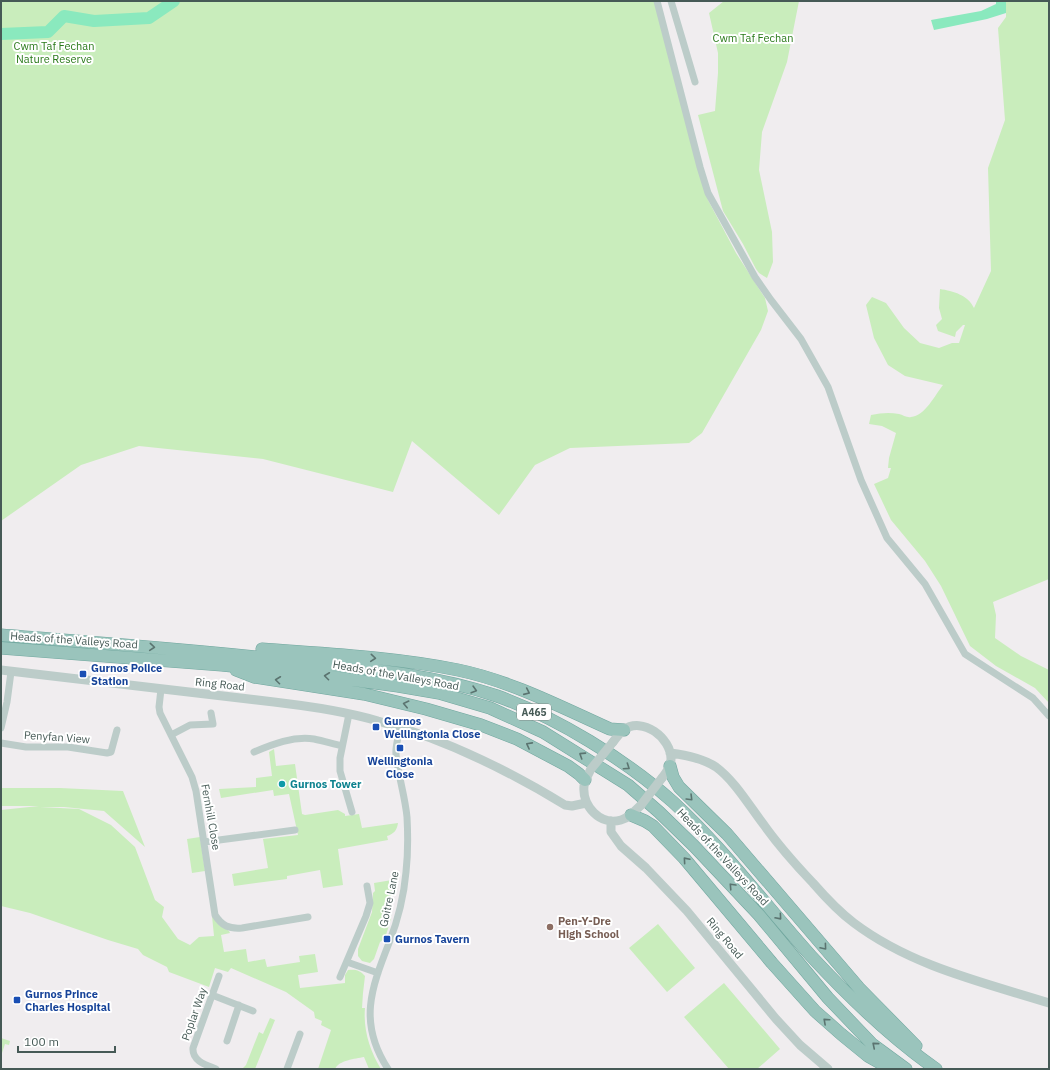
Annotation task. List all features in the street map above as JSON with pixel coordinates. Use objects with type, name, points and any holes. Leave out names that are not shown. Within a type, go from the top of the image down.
[{"type":"highway","name":"Heads of the Valleys Road","points":[[1,635],[223,659],[439,693],[490,708],[543,732],[628,785],[659,812],[694,846],[759,915],[828,998],[872,1044],[906,1069]]},
{"type":"highway","name":"Heads of the Valleys Road","points":[[1,648],[357,667],[448,682],[497,696],[540,714],[593,744],[635,773],[672,802],[704,832],[811,955],[853,999],[921,1058],[936,1069]]},
{"type":"highway","points":[[223,659],[249,648],[408,661],[459,670],[514,686],[610,729],[624,730]]},
{"type":"highway","points":[[223,659],[254,677],[364,694],[426,708],[481,725],[517,739],[568,766],[585,780]]},
{"type":"highway","points":[[670,766],[673,777],[680,787],[727,834],[859,988],[916,1045],[921,1058]]},
{"type":"highway","points":[[631,815],[645,820],[653,826],[684,858],[772,963],[815,1011],[868,1056],[891,1069]]},
{"type":"street","points":[[657,1],[700,167],[708,192],[755,277],[801,339],[828,387],[861,480],[887,538],[925,584],[965,654],[1033,698],[1049,716]]},
{"type":"street","points":[[659,9],[672,3],[695,82]]},
{"type":"street","name":"Ring Road","points":[[1,670],[317,707],[349,714],[400,727],[451,745],[508,772],[565,805],[572,806],[586,803]]},
{"type":"street","points":[[1,728],[2,717],[7,702],[11,672]]},
{"type":"street","name":"Fernhill Close","points":[[161,689],[159,707],[160,713],[192,777],[196,791],[215,915],[220,922],[232,929],[308,917]]},
{"type":"street","points":[[171,735],[190,726],[213,724],[211,713]]},
{"type":"street","points":[[349,714],[340,758],[340,771],[352,812]]},
{"type":"street","points":[[633,726],[648,728],[658,734],[666,743],[672,760],[662,778],[641,805],[631,815],[621,820],[611,821],[597,816],[586,803],[584,795],[585,780],[613,742],[624,730],[633,726]]},
{"type":"street","name":"Goitre Lane","points":[[388,1069],[377,1049],[373,1037],[370,1021],[370,1002],[404,891],[407,818],[396,753],[400,727]]},
{"type":"street","name":"Penyfan View","points":[[1,743],[26,747],[68,747],[108,754],[112,752],[117,730]]},
{"type":"street","points":[[254,752],[275,743],[300,739],[314,739],[342,746]]},
{"type":"street","points":[[670,753],[695,757],[716,768],[739,790],[795,864],[839,912],[876,939],[915,959],[957,975],[1049,1002]]},
{"type":"street","name":"Ring Road","points":[[611,821],[610,832],[621,846],[646,868],[687,911],[776,1019],[800,1045],[828,1069]]},
{"type":"street","points":[[204,842],[295,830]]},
{"type":"street","points":[[340,977],[348,962],[370,903],[367,886]]},
{"type":"street","points":[[348,962],[378,973]]},
{"type":"street","name":"Poplar Way","points":[[216,1069],[194,1058],[193,1048],[219,976]]},
{"type":"street","points":[[212,995],[252,1011]]},
{"type":"street","points":[[227,1041],[239,1005]]},
{"type":"street","points":[[288,1069],[300,1034]]},
{"type":"green space","name":"Cwm Taf Fechan Nature Reserve","points":[[1,1],[654,1],[708,200],[736,253],[765,298],[768,311],[761,330],[702,433],[689,443],[570,448],[535,465],[499,515],[412,441],[393,492],[263,459],[139,446],[81,465],[1,521]]},
{"type":"green space","name":"Cwm Taf Fechan","points":[[724,1],[799,1],[787,62],[762,132],[759,170],[772,232],[773,262],[767,278],[756,269],[723,211],[698,115],[715,111],[718,53],[709,13]]},
{"type":"green space","points":[[1006,1],[1049,1],[1049,579],[993,602],[996,615],[995,638],[1021,656],[1049,670],[1049,703],[1035,688],[996,666],[970,646],[941,586],[925,561],[891,520],[874,484],[888,478],[891,468],[888,468],[889,458],[896,433],[882,426],[869,424],[871,415],[875,414],[888,413],[908,417],[916,416],[925,409],[943,385],[905,376],[888,365],[874,338],[866,305],[872,297],[886,303],[904,328],[920,343],[939,348],[952,343],[959,343],[965,325],[963,325],[956,332],[955,337],[938,331],[936,325],[942,319],[939,308],[940,289],[960,294],[968,300],[974,308],[991,271],[988,168],[1005,120],[998,28],[1006,17]]},
{"type":"green space","points":[[274,749],[276,766],[295,764],[302,814],[305,815],[338,810],[345,814],[345,816],[359,814],[362,828],[398,823],[395,831],[387,836],[388,840],[338,849],[343,885],[323,888],[320,870],[287,876],[287,879],[234,886],[232,874],[268,868],[263,839],[298,835],[289,794],[274,796],[273,790],[221,798],[219,789],[256,787],[256,778],[272,776],[269,752]]},
{"type":"green space","points":[[1,788],[60,788],[123,791],[145,847],[104,811],[64,807],[40,807],[79,809],[111,825],[135,847],[155,900],[164,907],[162,917],[178,939],[190,945],[199,937],[214,936],[212,916],[219,925],[230,933],[221,935],[224,952],[246,949],[248,962],[265,959],[267,967],[300,962],[299,956],[315,954],[318,972],[298,975],[300,988],[345,983],[345,975],[348,970],[361,972],[365,976],[362,1008],[365,1008],[366,1032],[371,1048],[381,1069],[369,1069],[364,1057],[344,1062],[335,1069],[318,1069],[331,1030],[321,1025],[322,1021],[315,1018],[314,1012],[286,992],[231,968],[228,972],[215,968],[209,987],[169,972],[167,967],[143,955],[138,949],[30,913],[1,906],[1,810],[39,806],[1,806]]},
{"type":"green space","points":[[200,837],[205,871],[192,873],[187,839]]},
{"type":"green space","points":[[392,880],[391,919],[385,938],[380,942],[374,959],[370,963],[362,961],[358,956],[358,949],[372,912],[373,893],[375,891],[374,883]]},
{"type":"green space","points":[[658,924],[695,968],[667,992],[629,948]]},
{"type":"green space","points":[[724,983],[780,1049],[757,1069],[729,1069],[684,1017]]},
{"type":"green space","points":[[270,1018],[275,1020],[255,1069],[242,1069],[246,1065],[259,1032],[263,1034]]},
{"type":"green space","points":[[1,1038],[10,1041],[9,1045],[5,1044],[1,1056]]},
{"type":"shaded area","points":[[996,1],[1006,1],[1006,13],[987,19],[934,30],[931,20],[981,11],[996,4]]},
{"type":"waterway","points":[[1,34],[48,32],[64,16],[94,21],[149,18],[174,1]]},
{"type":"place","name":"Gurnos Police Station","points":[[83,674]]},
{"type":"place","name":"Gurnos Wellingtonia Close","points":[[376,727]]},
{"type":"place","name":"Wellingtonia Close","points":[[400,748]]},
{"type":"place","name":"Gurnos Tower","points":[[282,784]]},
{"type":"place","name":"Pen-Y-Dre High School","points":[[550,927]]},
{"type":"place","name":"Gurnos Tavern","points":[[387,939]]},
{"type":"place","name":"Gurnos Prince Charles Hospital","points":[[17,1000]]}]
